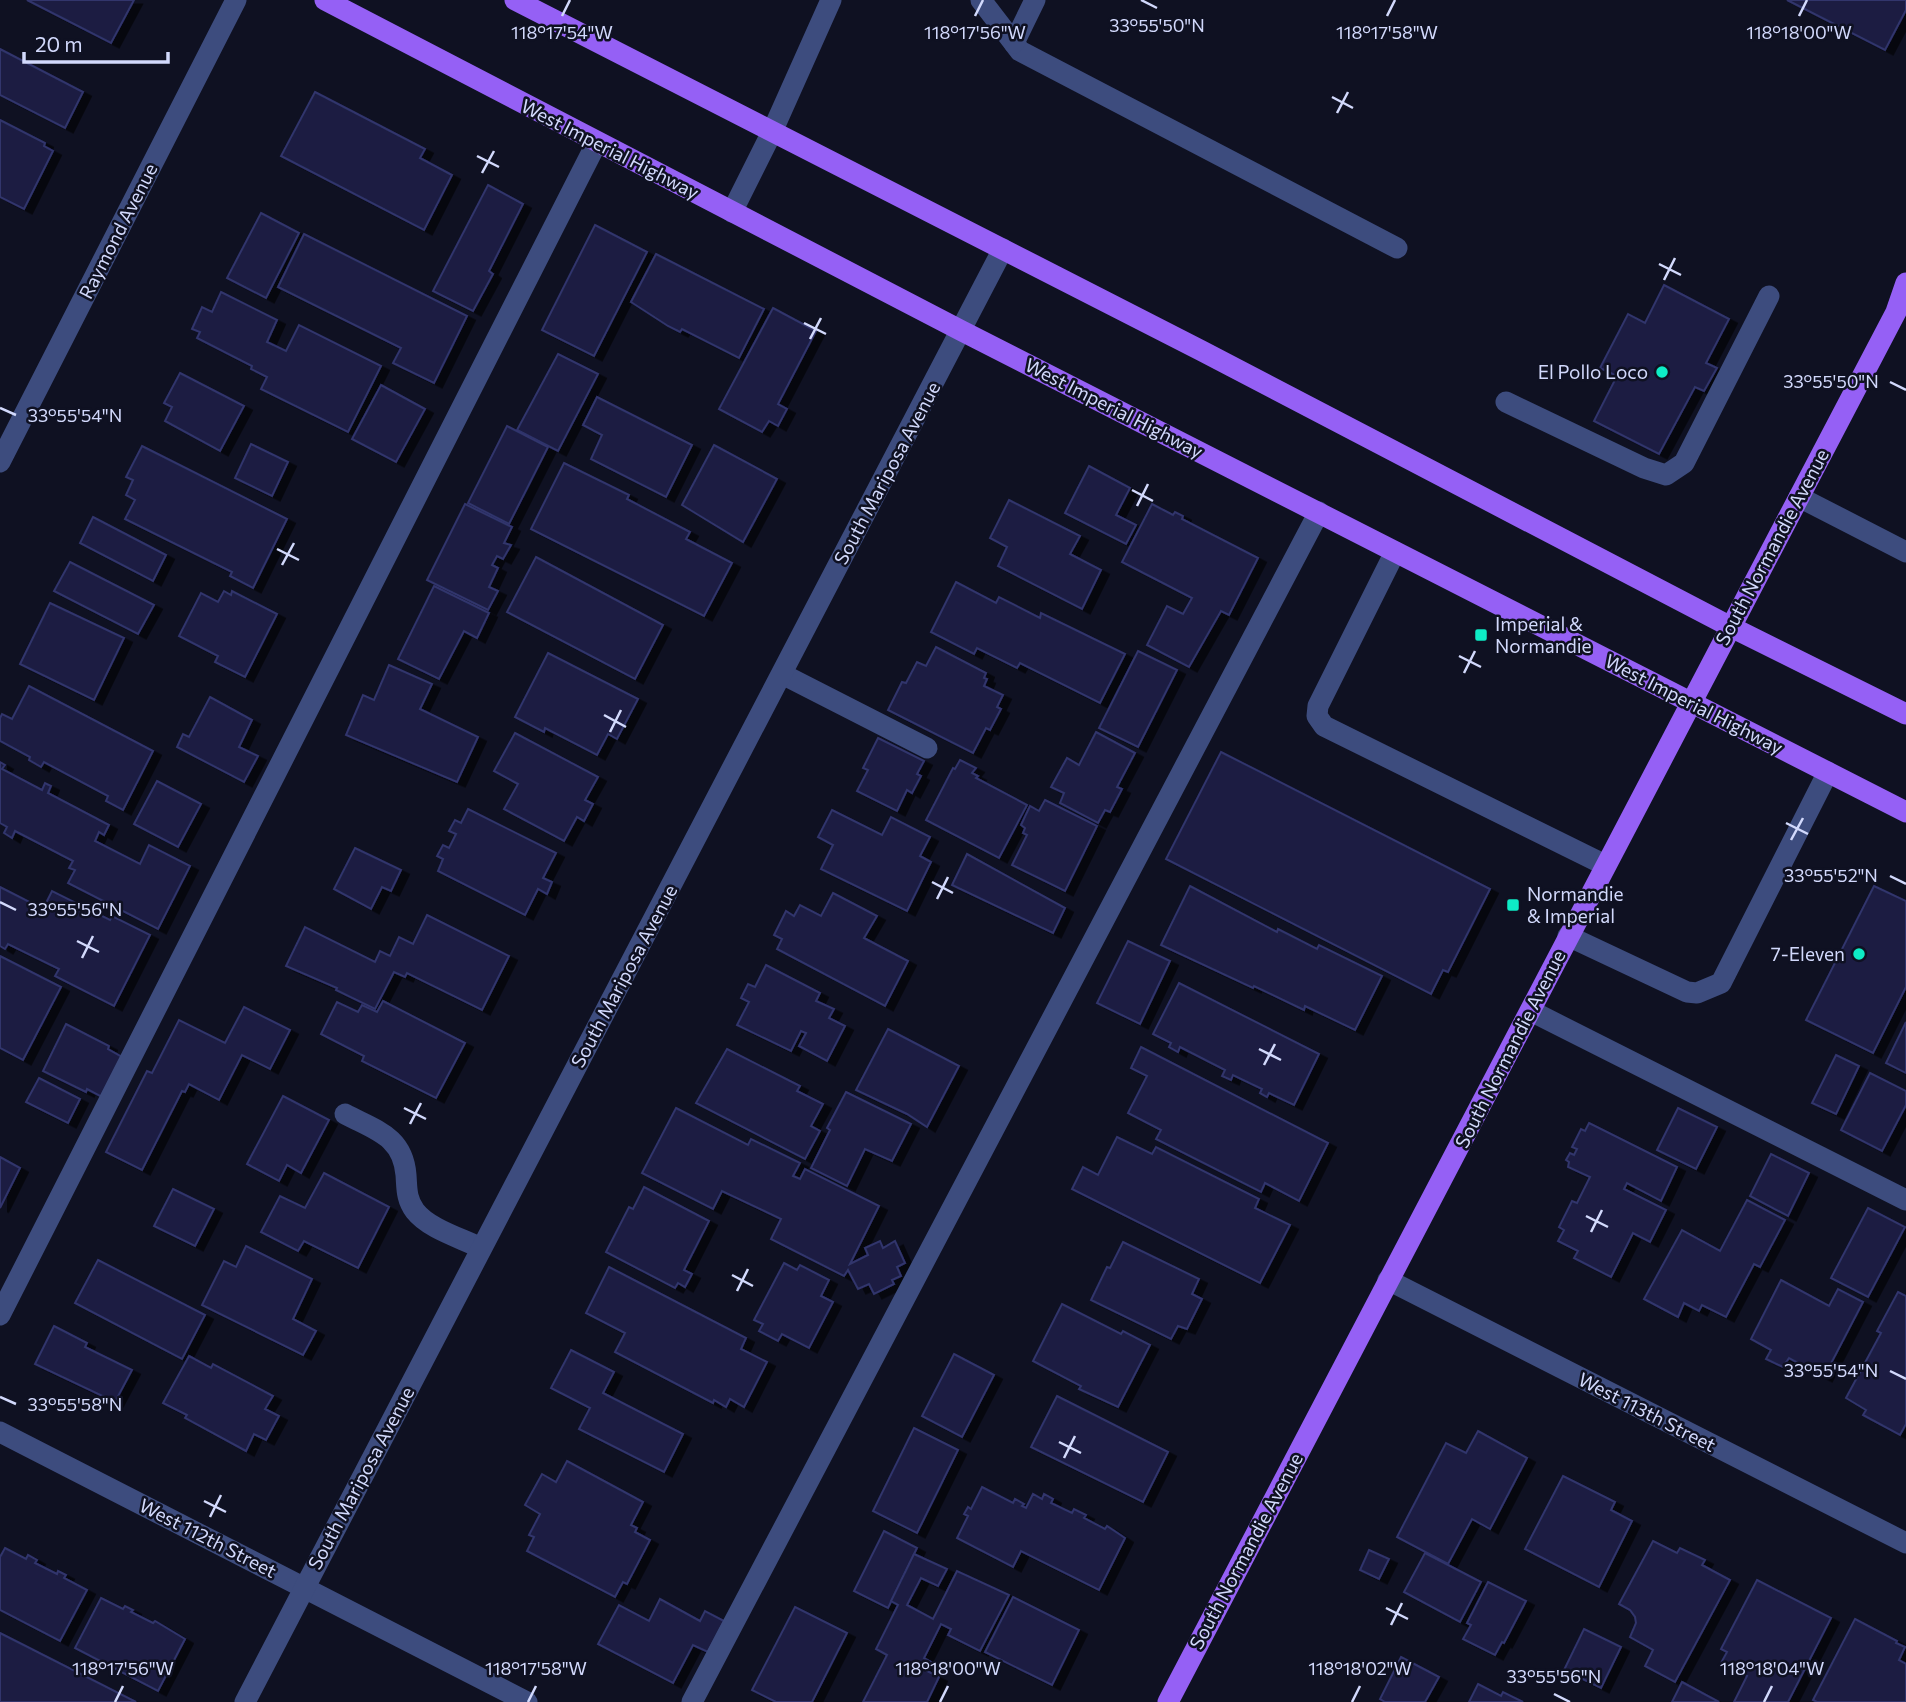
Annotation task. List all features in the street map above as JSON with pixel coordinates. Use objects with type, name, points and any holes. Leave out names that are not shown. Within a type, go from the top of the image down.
[{"type":"main road","name":"West Imperial Highway","points":[[325,0],[962,331],[1906,812]]},
{"type":"main road","points":[[515,0],[1202,351],[1731,627],[1906,714]]},
{"type":"main road","name":"South Normandie Avenue","points":[[1167,1702],[1531,1012],[1690,702],[1799,497],[1901,315],[1906,283]]},
{"type":"street","name":"Raymond Avenue","points":[[0,462],[236,0]]},
{"type":"street","points":[[732,212],[772,132],[831,0]]},
{"type":"street","points":[[981,0],[1020,51],[1397,248]]},
{"type":"street","points":[[1014,43],[1035,0]]},
{"type":"street","points":[[0,1315],[597,142]]},
{"type":"street","name":"South Mariposa Avenue","points":[[245,1702],[1003,249]]},
{"type":"street","points":[[1506,402],[1644,468],[1666,475],[1684,463],[1769,296]]},
{"type":"street","points":[[1799,497],[1906,552]]},
{"type":"street","points":[[692,1702],[1319,512]]},
{"type":"street","points":[[1395,552],[1318,706],[1317,716],[1324,726],[1605,865]]},
{"type":"street","points":[[782,674],[927,748]]},
{"type":"street","points":[[1568,936],[1686,992],[1697,993],[1721,983],[1828,772]]},
{"type":"street","points":[[1531,1012],[1906,1200]]},
{"type":"street","points":[[345,1114],[390,1137],[401,1151],[406,1172],[407,1196],[415,1211],[428,1222],[481,1248]]},
{"type":"street","name":"West 113th Street","points":[[1388,1280],[1906,1543]]},
{"type":"street","name":"West 112th Street","points":[[0,1432],[527,1702]]},
{"type":"building","points":[[27,0],[134,0],[111,43]]},
{"type":"building","points":[[1787,0],[1906,0],[1906,10],[1885,50]]},
{"type":"building","points":[[0,49],[83,92],[65,128],[0,95]]},
{"type":"building","points":[[315,92],[425,149],[420,158],[452,175],[424,230],[281,156]]},
{"type":"building","points":[[0,120],[45,143],[44,146],[53,151],[24,209],[0,197]]},
{"type":"building","points":[[488,185],[523,204],[489,271],[493,274],[473,311],[433,291]]},
{"type":"building","points":[[261,213],[299,233],[266,298],[227,278]]},
{"type":"building","points":[[595,225],[647,252],[594,356],[542,330]]},
{"type":"building","points":[[304,234],[467,316],[434,383],[393,363],[401,348],[278,287]]},
{"type":"building","points":[[656,254],[764,309],[739,358],[682,329],[680,332],[668,326],[631,302]]},
{"type":"building","name":"El Pollo Loco","points":[[1664,285],[1729,319],[1706,363],[1717,368],[1704,391],[1695,387],[1659,454],[1594,421],[1617,376],[1600,368],[1628,314],[1645,323]]},
{"type":"building","points":[[221,292],[277,320],[267,342],[286,351],[299,325],[381,366],[348,432],[261,389],[267,377],[251,369],[252,366],[197,338],[200,332],[192,329],[202,307],[212,312]]},
{"type":"building","points":[[773,308],[816,331],[778,404],[787,409],[778,426],[769,421],[762,432],[719,409]]},
{"type":"building","points":[[558,354],[598,374],[558,451],[517,430]]},
{"type":"building","points":[[180,373],[244,406],[220,451],[165,421],[172,407],[164,403]]},
{"type":"building","points":[[381,385],[425,409],[396,462],[352,439]]},
{"type":"building","points":[[597,397],[692,445],[666,497],[591,459],[602,435],[583,425]]},
{"type":"building","points":[[507,426],[548,447],[509,524],[468,503]]},
{"type":"building","points":[[251,444],[288,462],[272,496],[235,478]]},
{"type":"building","points":[[714,445],[777,479],[743,542],[682,505]]},
{"type":"building","points":[[142,446],[287,519],[253,588],[230,576],[232,572],[125,519],[135,500],[126,495],[133,480],[126,477]]},
{"type":"building","points":[[564,463],[629,495],[627,499],[690,532],[686,539],[732,563],[704,616],[531,529]]},
{"type":"building","points":[[1089,466],[1130,488],[1116,515],[1136,525],[1126,544],[1065,513]]},
{"type":"building","points":[[1009,500],[1080,536],[1070,554],[1101,570],[1082,609],[998,566],[1007,547],[990,538]]},
{"type":"building","points":[[465,504],[512,527],[504,543],[511,545],[503,559],[497,556],[492,565],[498,568],[489,587],[498,591],[488,610],[427,580]]},
{"type":"building","points":[[1152,504],[1173,515],[1175,512],[1183,516],[1182,519],[1258,558],[1229,615],[1221,611],[1189,667],[1147,645],[1167,606],[1183,614],[1192,598],[1122,562]]},
{"type":"building","points":[[93,517],[166,555],[153,581],[80,543]]},
{"type":"building","points":[[536,557],[663,625],[635,679],[507,612]]},
{"type":"building","points":[[70,562],[154,605],[138,634],[54,591]]},
{"type":"building","points":[[956,582],[996,603],[999,597],[1040,618],[1041,613],[1125,654],[1100,703],[1020,663],[1017,668],[977,648],[974,654],[931,632]]},
{"type":"building","points":[[434,586],[489,613],[477,638],[464,631],[439,679],[398,659]]},
{"type":"building","points":[[224,591],[231,595],[232,591],[277,614],[245,677],[215,662],[218,656],[179,636],[201,593],[218,602]]},
{"type":"building","points":[[50,603],[124,638],[94,700],[20,664]]},
{"type":"building","points":[[936,647],[986,673],[984,686],[1003,695],[997,707],[1001,709],[990,730],[986,728],[973,753],[888,710],[902,682],[906,683],[917,662],[926,666]]},
{"type":"building","points":[[1138,651],[1177,670],[1138,747],[1099,728]]},
{"type":"building","points":[[548,653],[638,699],[617,739],[608,734],[597,755],[545,728],[544,732],[515,717]]},
{"type":"building","points":[[389,665],[432,684],[420,709],[478,737],[457,782],[346,735],[363,695],[374,700]]},
{"type":"building","points":[[29,686],[153,751],[123,810],[106,801],[108,796],[44,762],[41,767],[29,760],[30,757],[0,741],[2,714],[12,719]]},
{"type":"building","points":[[210,697],[252,720],[239,747],[258,756],[244,782],[177,747],[183,734],[189,737]]},
{"type":"building","points":[[1096,732],[1135,753],[1117,787],[1122,789],[1110,812],[1105,810],[1098,823],[1060,803],[1064,793],[1051,787],[1067,758],[1079,765]]},
{"type":"building","points":[[515,733],[598,777],[585,800],[593,804],[584,821],[577,817],[564,841],[504,809],[518,784],[494,771]]},
{"type":"building","points":[[878,738],[924,761],[917,774],[921,776],[912,793],[907,790],[897,811],[857,791],[868,770],[863,768]]},
{"type":"building","points":[[1221,752],[1490,889],[1448,972],[1443,970],[1431,994],[1166,859]]},
{"type":"building","points":[[960,760],[976,768],[972,773],[978,776],[976,778],[1027,805],[999,858],[926,820],[953,768],[955,769]]},
{"type":"building","points":[[0,762],[5,765],[2,769],[42,790],[45,783],[51,786],[48,793],[109,825],[104,835],[99,832],[95,841],[140,864],[149,845],[190,866],[158,929],[68,883],[75,870],[69,868],[73,861],[15,831],[12,838],[4,833],[7,827],[0,823]]},
{"type":"building","points":[[157,781],[201,804],[178,847],[134,824]]},
{"type":"building","points":[[1045,800],[1097,826],[1065,891],[1012,865],[1027,835],[1023,833],[1025,828],[1021,825],[1030,806],[1039,811]]},
{"type":"building","points":[[468,809],[556,853],[543,878],[552,882],[547,894],[538,889],[525,915],[438,871],[443,859],[437,856],[443,845],[449,848],[456,834],[449,831],[455,820],[461,823]]},
{"type":"building","points":[[832,810],[882,835],[891,817],[930,837],[920,856],[931,862],[907,911],[821,869],[833,845],[818,837]]},
{"type":"building","points":[[355,848],[401,870],[391,891],[382,887],[371,909],[334,889]]},
{"type":"building","points":[[967,854],[1065,908],[1053,933],[952,885]]},
{"type":"building","points":[[1190,886],[1277,932],[1278,929],[1317,949],[1319,945],[1382,976],[1355,1030],[1305,1006],[1304,1010],[1254,986],[1253,988],[1161,945]]},
{"type":"building","points":[[1874,886],[1906,901],[1906,987],[1873,1053],[1806,1020]]},
{"type":"building","points":[[0,887],[43,909],[52,891],[110,920],[112,916],[150,935],[114,1006],[55,976],[59,969],[8,944],[5,949],[0,946]]},
{"type":"building","points":[[833,893],[877,916],[864,938],[908,961],[885,1006],[777,949],[782,939],[774,935],[786,911],[794,916],[800,905],[821,916]]},
{"type":"building","points":[[427,915],[509,956],[482,1010],[407,973],[405,977],[394,972],[375,1009],[336,990],[337,988],[286,966],[305,927],[375,962],[380,951],[390,956],[399,937],[413,944]]},
{"type":"building","points":[[1128,941],[1170,961],[1140,1024],[1097,1003]]},
{"type":"building","points":[[0,956],[61,987],[23,1060],[0,1048]]},
{"type":"building","points":[[766,965],[820,993],[816,1001],[834,1009],[829,1018],[845,1026],[827,1061],[799,1046],[806,1033],[801,1031],[791,1051],[737,1025],[749,1002],[741,998],[748,984],[755,987]]},
{"type":"building","points":[[1179,983],[1319,1054],[1294,1105],[1269,1093],[1267,1097],[1260,1093],[1262,1089],[1233,1075],[1231,1080],[1222,1076],[1225,1070],[1180,1047],[1178,1052],[1169,1047],[1171,1043],[1153,1034]]},
{"type":"building","points":[[383,1001],[465,1043],[436,1098],[362,1061],[364,1056],[321,1034],[337,1002],[358,1012],[362,1005],[377,1012]]},
{"type":"building","points":[[244,1007],[290,1030],[270,1069],[242,1055],[219,1100],[189,1084],[185,1092],[182,1091],[142,1170],[106,1152],[147,1071],[152,1073],[179,1020],[225,1043]]},
{"type":"building","points":[[1906,1022],[1906,1073],[1886,1063]]},
{"type":"building","points":[[66,1024],[109,1046],[108,1049],[122,1057],[102,1097],[43,1071]]},
{"type":"building","points":[[888,1029],[959,1066],[927,1127],[907,1114],[856,1090]]},
{"type":"building","points":[[1141,1047],[1328,1143],[1299,1201],[1265,1183],[1261,1192],[1156,1139],[1161,1130],[1128,1113],[1147,1076],[1131,1068]]},
{"type":"building","points":[[727,1049],[800,1086],[797,1091],[823,1104],[811,1126],[820,1131],[805,1159],[696,1103]]},
{"type":"building","points":[[1836,1055],[1859,1066],[1836,1114],[1812,1103]]},
{"type":"building","points":[[1870,1073],[1906,1091],[1906,1105],[1882,1151],[1841,1130]]},
{"type":"building","points":[[39,1078],[80,1099],[68,1123],[26,1102]]},
{"type":"building","points":[[846,1092],[911,1124],[892,1161],[865,1149],[847,1186],[811,1168],[830,1130],[827,1128]]},
{"type":"building","points":[[283,1096],[329,1120],[301,1173],[287,1165],[279,1181],[247,1164]]},
{"type":"building","points":[[676,1108],[748,1145],[751,1139],[800,1163],[793,1176],[800,1179],[805,1169],[879,1206],[850,1264],[868,1255],[865,1248],[880,1241],[883,1248],[895,1241],[905,1263],[897,1267],[901,1276],[892,1280],[894,1284],[874,1294],[869,1284],[858,1289],[848,1270],[844,1276],[771,1239],[781,1219],[722,1191],[713,1209],[642,1173]]},
{"type":"building","points":[[1678,1108],[1717,1127],[1696,1169],[1657,1150]]},
{"type":"building","points":[[1589,1123],[1677,1167],[1661,1201],[1627,1183],[1624,1189],[1666,1210],[1650,1242],[1633,1233],[1611,1277],[1574,1258],[1578,1251],[1558,1241],[1564,1230],[1559,1227],[1572,1201],[1577,1203],[1590,1177],[1568,1167],[1569,1162],[1566,1160],[1570,1153],[1574,1155],[1577,1149],[1572,1147],[1581,1129],[1585,1131]]},
{"type":"building","points":[[1117,1137],[1152,1154],[1156,1147],[1259,1199],[1255,1208],[1290,1225],[1260,1283],[1072,1189],[1083,1167],[1098,1175]]},
{"type":"building","points":[[1771,1154],[1809,1173],[1788,1216],[1750,1196]]},
{"type":"building","points":[[0,1157],[20,1168],[0,1208]]},
{"type":"building","points":[[324,1173],[389,1207],[358,1268],[304,1241],[298,1251],[261,1232],[280,1196],[305,1208]]},
{"type":"building","points":[[644,1187],[709,1221],[684,1270],[692,1274],[685,1287],[678,1283],[675,1288],[606,1252],[629,1207],[633,1209]]},
{"type":"building","points":[[173,1189],[214,1209],[195,1246],[154,1226]]},
{"type":"building","points":[[1747,1200],[1785,1220],[1760,1267],[1754,1264],[1726,1317],[1702,1305],[1699,1311],[1684,1303],[1678,1317],[1644,1299],[1682,1230],[1720,1251]]},
{"type":"building","points":[[1868,1208],[1905,1227],[1868,1297],[1831,1278]]},
{"type":"building","points":[[1123,1242],[1199,1279],[1192,1294],[1202,1299],[1187,1329],[1178,1326],[1171,1339],[1091,1300]]},
{"type":"building","points":[[246,1246],[312,1279],[293,1319],[316,1331],[303,1355],[202,1305],[224,1261],[236,1267]]},
{"type":"building","points":[[98,1260],[205,1315],[182,1359],[75,1303]]},
{"type":"building","points":[[784,1263],[797,1270],[800,1265],[829,1280],[821,1296],[833,1302],[809,1348],[782,1334],[778,1341],[759,1331],[763,1324],[754,1320]]},
{"type":"building","points":[[609,1267],[746,1338],[741,1349],[767,1362],[744,1407],[730,1399],[726,1407],[714,1400],[713,1403],[615,1352],[625,1333],[586,1313]]},
{"type":"building","points":[[1781,1280],[1829,1306],[1838,1289],[1863,1302],[1824,1377],[1789,1358],[1783,1367],[1766,1359],[1771,1350],[1751,1339]]},
{"type":"building","points":[[1898,1292],[1906,1296],[1906,1424],[1900,1435],[1863,1415],[1866,1410],[1846,1398],[1881,1333],[1877,1331]]},
{"type":"building","points":[[1062,1304],[1121,1334],[1123,1331],[1150,1345],[1118,1407],[1079,1389],[1081,1386],[1033,1361]]},
{"type":"building","points":[[54,1326],[87,1343],[85,1347],[132,1370],[115,1402],[35,1364]]},
{"type":"building","points":[[571,1350],[614,1372],[603,1393],[683,1434],[664,1472],[579,1429],[590,1408],[551,1388]]},
{"type":"building","points":[[954,1354],[994,1375],[962,1437],[922,1416]]},
{"type":"building","points":[[189,1356],[211,1368],[213,1364],[273,1396],[265,1409],[279,1416],[266,1440],[254,1434],[246,1451],[163,1403]]},
{"type":"building","points":[[1057,1396],[1168,1452],[1143,1502],[1031,1447]]},
{"type":"building","points":[[914,1428],[958,1450],[917,1533],[873,1511]]},
{"type":"building","points":[[1478,1431],[1527,1458],[1490,1529],[1472,1519],[1448,1564],[1397,1537],[1446,1443],[1466,1453]]},
{"type":"building","points":[[567,1461],[643,1502],[631,1525],[637,1528],[635,1532],[650,1540],[627,1584],[623,1582],[615,1597],[527,1551],[534,1537],[529,1535],[540,1514],[525,1505],[542,1474],[556,1482]]},
{"type":"building","points":[[1563,1476],[1615,1502],[1611,1510],[1632,1521],[1599,1587],[1525,1549]]},
{"type":"building","points":[[982,1487],[1013,1503],[1015,1499],[1026,1508],[1033,1494],[1042,1499],[1044,1494],[1053,1499],[1051,1503],[1072,1513],[1074,1509],[1086,1515],[1084,1518],[1105,1529],[1107,1526],[1125,1538],[1099,1590],[1021,1551],[1013,1567],[957,1538],[968,1516],[964,1514],[968,1507],[971,1509]]},
{"type":"building","points":[[884,1531],[917,1548],[888,1608],[854,1591]]},
{"type":"building","points":[[1653,1541],[1677,1553],[1680,1548],[1705,1560],[1702,1565],[1730,1580],[1675,1682],[1645,1666],[1653,1650],[1630,1637],[1636,1623],[1635,1617],[1630,1610],[1619,1604]]},
{"type":"building","points":[[5,1548],[26,1559],[28,1555],[37,1560],[35,1563],[57,1574],[58,1571],[66,1575],[64,1578],[87,1590],[60,1641],[0,1610],[0,1557]]},
{"type":"building","points":[[1369,1550],[1389,1559],[1379,1579],[1360,1570]]},
{"type":"building","points":[[1425,1553],[1481,1582],[1460,1622],[1404,1592]]},
{"type":"building","points":[[914,1554],[947,1569],[938,1586],[921,1578],[907,1605],[933,1619],[957,1571],[1009,1595],[980,1651],[948,1635],[951,1629],[941,1624],[924,1658],[931,1662],[927,1671],[939,1677],[927,1702],[863,1702],[887,1655],[876,1649],[898,1605],[891,1601]]},
{"type":"building","points":[[1757,1580],[1831,1618],[1788,1702],[1734,1702],[1747,1676],[1721,1663],[1727,1652],[1721,1649]]},
{"type":"building","points":[[1488,1582],[1526,1601],[1495,1655],[1463,1639],[1471,1625],[1467,1623]]},
{"type":"building","points":[[1013,1597],[1079,1630],[1052,1685],[985,1652]]},
{"type":"building","points":[[101,1598],[123,1609],[125,1606],[133,1610],[131,1612],[153,1623],[155,1621],[185,1639],[158,1691],[75,1648]]},
{"type":"building","points":[[660,1599],[700,1621],[705,1611],[724,1621],[708,1652],[693,1645],[673,1683],[598,1644],[619,1605],[649,1621]]},
{"type":"building","points":[[795,1607],[847,1633],[812,1702],[776,1702],[752,1690]]},
{"type":"building","points":[[1855,1619],[1905,1647],[1899,1660],[1906,1664],[1906,1702],[1813,1700]]},
{"type":"building","points":[[1584,1629],[1621,1647],[1601,1688],[1564,1670]]},
{"type":"building","points":[[0,1633],[136,1702],[0,1702]]},
{"type":"building","points":[[1401,1657],[1439,1677],[1425,1702],[1385,1702],[1380,1699]]},
{"type":"building","points":[[1682,1682],[1719,1702],[1672,1702]]},
{"type":"building","points":[[1478,1684],[1501,1696],[1503,1692],[1523,1702],[1469,1702]]},
{"type":"place","name":"El Pollo Loco","points":[[1662,372]]},
{"type":"place","name":"Imperial & Normandie","points":[[1481,635]]},
{"type":"place","name":"Normandie & Imperial","points":[[1513,905]]},
{"type":"place","name":"7-Eleven","points":[[1859,954]]}]
